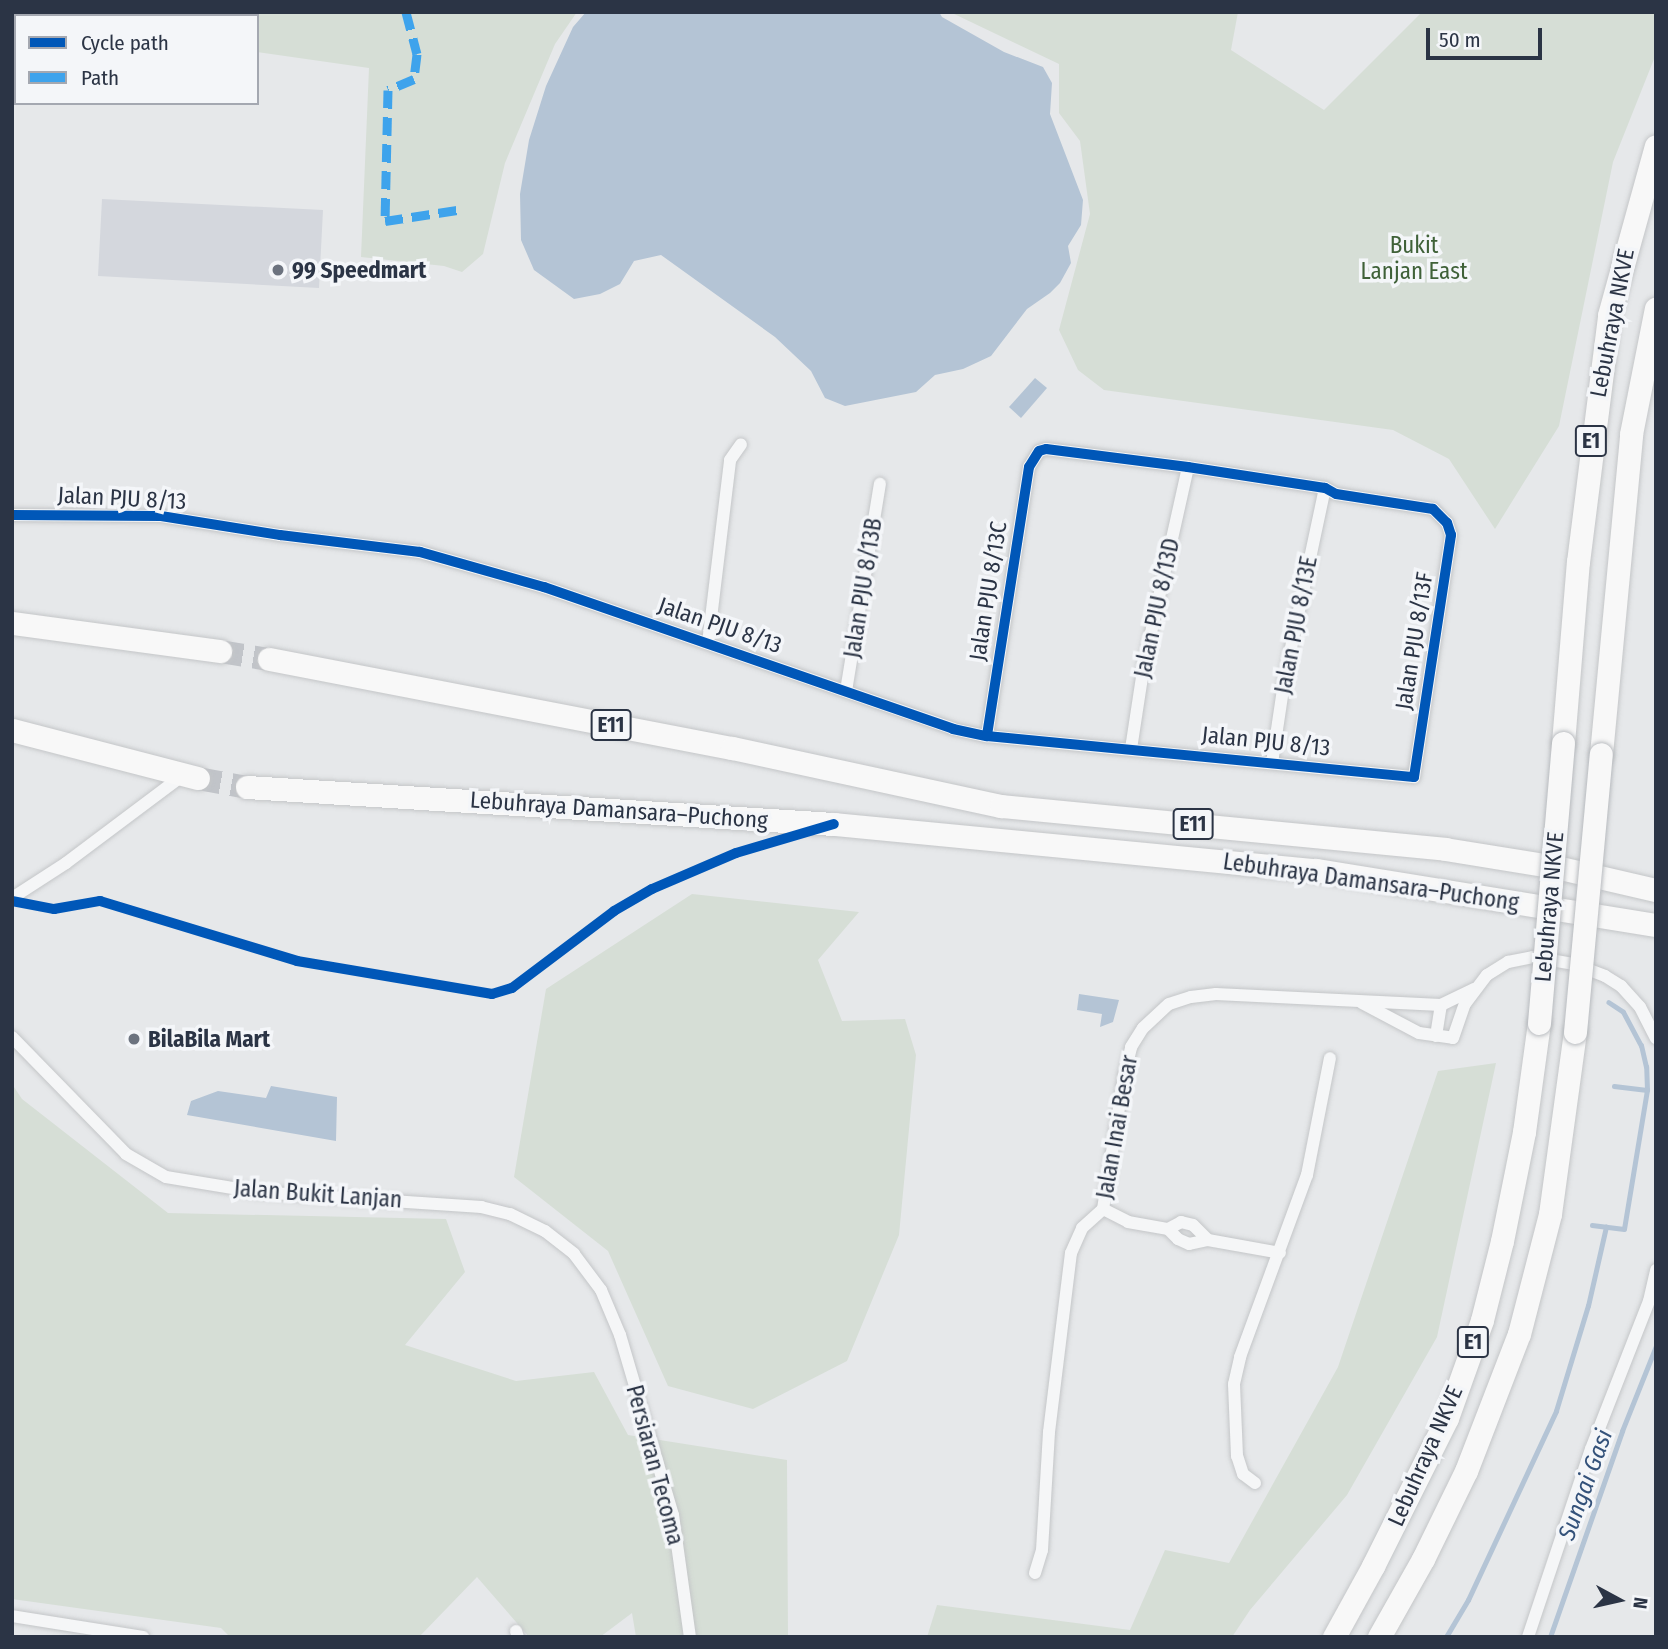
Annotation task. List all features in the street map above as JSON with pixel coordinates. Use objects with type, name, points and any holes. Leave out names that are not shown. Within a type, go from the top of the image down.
[{"type":"highway","name":"Lebuhraya NKVE","points":[[1334,1637],[1438,1438],[1482,1320],[1503,1241],[1524,1132],[1539,1023],[1578,562],[1609,315],[1656,146]]},
{"type":"highway","name":"Lebuhraya NKVE","points":[[1379,1637],[1423,1559],[1466,1471],[1519,1334],[1550,1214],[1575,1032],[1631,434],[1656,308]]},
{"type":"highway","points":[[12,623],[220,651]]},
{"type":"highway","name":"Lebuhraya Damansara–Puchong","points":[[269,659],[732,748],[1001,806],[1445,849],[1556,867],[1656,890]]},
{"type":"highway","points":[[12,730],[191,777]]},
{"type":"highway","name":"Lebuhraya Damansara–Puchong","points":[[247,787],[834,824],[1316,870],[1656,925]]},
{"type":"street","points":[[708,643],[730,460],[741,444]]},
{"type":"street","name":"Jalan PJU 8/13C","points":[[987,736],[1029,467],[1040,452],[1188,467]]},
{"type":"street","points":[[1188,467],[1325,488]]},
{"type":"street","name":"Jalan PJU 8/13D","points":[[1131,749],[1149,639],[1188,467]]},
{"type":"street","name":"Jalan PJU 8/13B","points":[[846,691],[880,484]]},
{"type":"street","name":"Jalan PJU 8/13F","points":[[1325,488],[1336,494],[1419,507],[1441,515],[1451,535],[1414,777]]},
{"type":"street","name":"Jalan PJU 8/13E","points":[[1272,763],[1285,676],[1325,488]]},
{"type":"street","name":"Jalan PJU 8/13","points":[[12,515],[161,516],[280,535],[420,552],[544,587],[953,729],[987,736],[1414,777]]},
{"type":"street","points":[[12,898],[191,777]]},
{"type":"street","points":[[1362,1003],[1419,1033],[1453,1038],[1461,1014],[1474,989],[1487,975],[1508,962],[1534,957],[1574,964],[1605,976],[1627,991],[1640,1007],[1656,1038]]},
{"type":"street","points":[[1436,1037],[1441,1005],[1474,989]]},
{"type":"street","name":"Jalan Inai Besar","points":[[1035,1573],[1042,1550],[1049,1432],[1071,1253],[1082,1228],[1103,1209],[1131,1047],[1154,1016],[1170,1004],[1191,997],[1216,994],[1362,1003],[1384,1000],[1441,1005]]},
{"type":"street","name":"Jalan Bukit Lanjan","points":[[12,1037],[126,1154],[166,1177],[257,1192],[481,1207],[510,1214],[545,1231],[574,1254],[601,1290],[620,1335]]},
{"type":"street","points":[[1255,1483],[1243,1474],[1237,1456],[1234,1384],[1240,1357],[1307,1175],[1330,1058]]},
{"type":"street","points":[[1103,1209],[1128,1222],[1168,1229],[1178,1239],[1189,1244],[1208,1240],[1280,1254]]},
{"type":"street","points":[[1168,1229],[1181,1222],[1193,1224],[1208,1240]]},
{"type":"street","points":[[1528,1637],[1591,1449],[1649,1301],[1656,1270]]},
{"type":"street","name":"Persiaran Tecoma","points":[[620,1335],[673,1515],[690,1637]]},
{"type":"street","points":[[12,1616],[143,1637]]},
{"type":"shaded area","points":[[102,199],[323,210],[319,288],[98,276]]},
{"type":"green space","points":[[88,12],[577,12],[555,44],[505,163],[483,254],[462,272],[444,266],[361,257],[369,68],[259,52],[259,14]]},
{"type":"green space","name":"Bukit Lanjan East","points":[[950,12],[1238,12],[1231,50],[1324,110],[1422,12],[1656,12],[1656,54],[1613,162],[1559,426],[1495,529],[1449,459],[1393,430],[1104,390],[1078,370],[1059,330],[1090,214],[1080,141],[1059,113],[1059,64]]},
{"type":"green space","points":[[692,894],[859,912],[818,960],[842,1021],[905,1019],[916,1055],[899,1235],[847,1361],[753,1409],[668,1386],[608,1251],[514,1177],[546,989]]},
{"type":"green space","points":[[1496,1063],[1437,1337],[1347,1495],[1250,1610],[1232,1637],[927,1637],[937,1605],[1130,1630],[1165,1550],[1229,1563],[1338,1367],[1438,1071]]},
{"type":"green space","points":[[12,1084],[22,1099],[168,1213],[446,1219],[465,1272],[405,1345],[516,1381],[594,1372],[628,1435],[787,1460],[788,1637],[636,1637],[632,1613],[600,1637],[529,1637],[477,1577],[419,1637],[230,1637],[221,1628],[12,1599]]},
{"type":"water","points":[[586,12],[939,12],[942,17],[1004,52],[1043,67],[1052,83],[1050,114],[1083,200],[1081,225],[1068,246],[1071,263],[1060,283],[1027,309],[991,356],[963,369],[935,375],[916,392],[845,406],[825,398],[811,371],[775,337],[661,255],[634,261],[620,284],[600,294],[574,299],[534,270],[521,240],[520,194],[529,140],[546,86],[573,27]]},
{"type":"water","points":[[1035,378],[1047,388],[1021,418],[1009,407]]},
{"type":"water","points":[[1079,994],[1119,1000],[1113,1022],[1100,1027],[1102,1014],[1077,1010]]},
{"type":"water","points":[[271,1086],[337,1097],[336,1141],[187,1115],[191,1101],[218,1091],[266,1098]]},
{"type":"waterway","points":[[1592,1225],[1624,1229],[1647,1090],[1646,1067],[1641,1046],[1623,1012],[1609,1003]]},
{"type":"waterway","points":[[1614,1086],[1647,1090]]},
{"type":"waterway","points":[[1446,1637],[1468,1600],[1556,1411],[1588,1306],[1606,1227]]},
{"type":"waterway","name":"Sungai Gasi","points":[[1550,1637],[1622,1431],[1656,1346]]},
{"type":"tunnel","points":[[220,651],[269,659]]},
{"type":"tunnel","points":[[198,778],[247,787]]},
{"type":"marked path","points":[[406,12],[417,54],[414,79],[388,90],[385,221],[457,210]]},
{"type":"cycle path","points":[[12,515],[161,516],[280,535],[420,552],[544,587],[953,729],[987,736],[1414,777],[1451,535],[1447,523],[1433,509],[1336,494],[1325,488],[1188,467],[1046,449],[1039,451],[1029,467],[987,736]]},
{"type":"cycle path","points":[[12,901],[54,909],[100,901],[297,961],[492,994],[512,988],[614,911],[652,889],[736,853],[834,824]]},
{"type":"place","name":"99 Speedmart","points":[[278,270]]},
{"type":"place","name":"BilaBila Mart","points":[[134,1039]]}]
